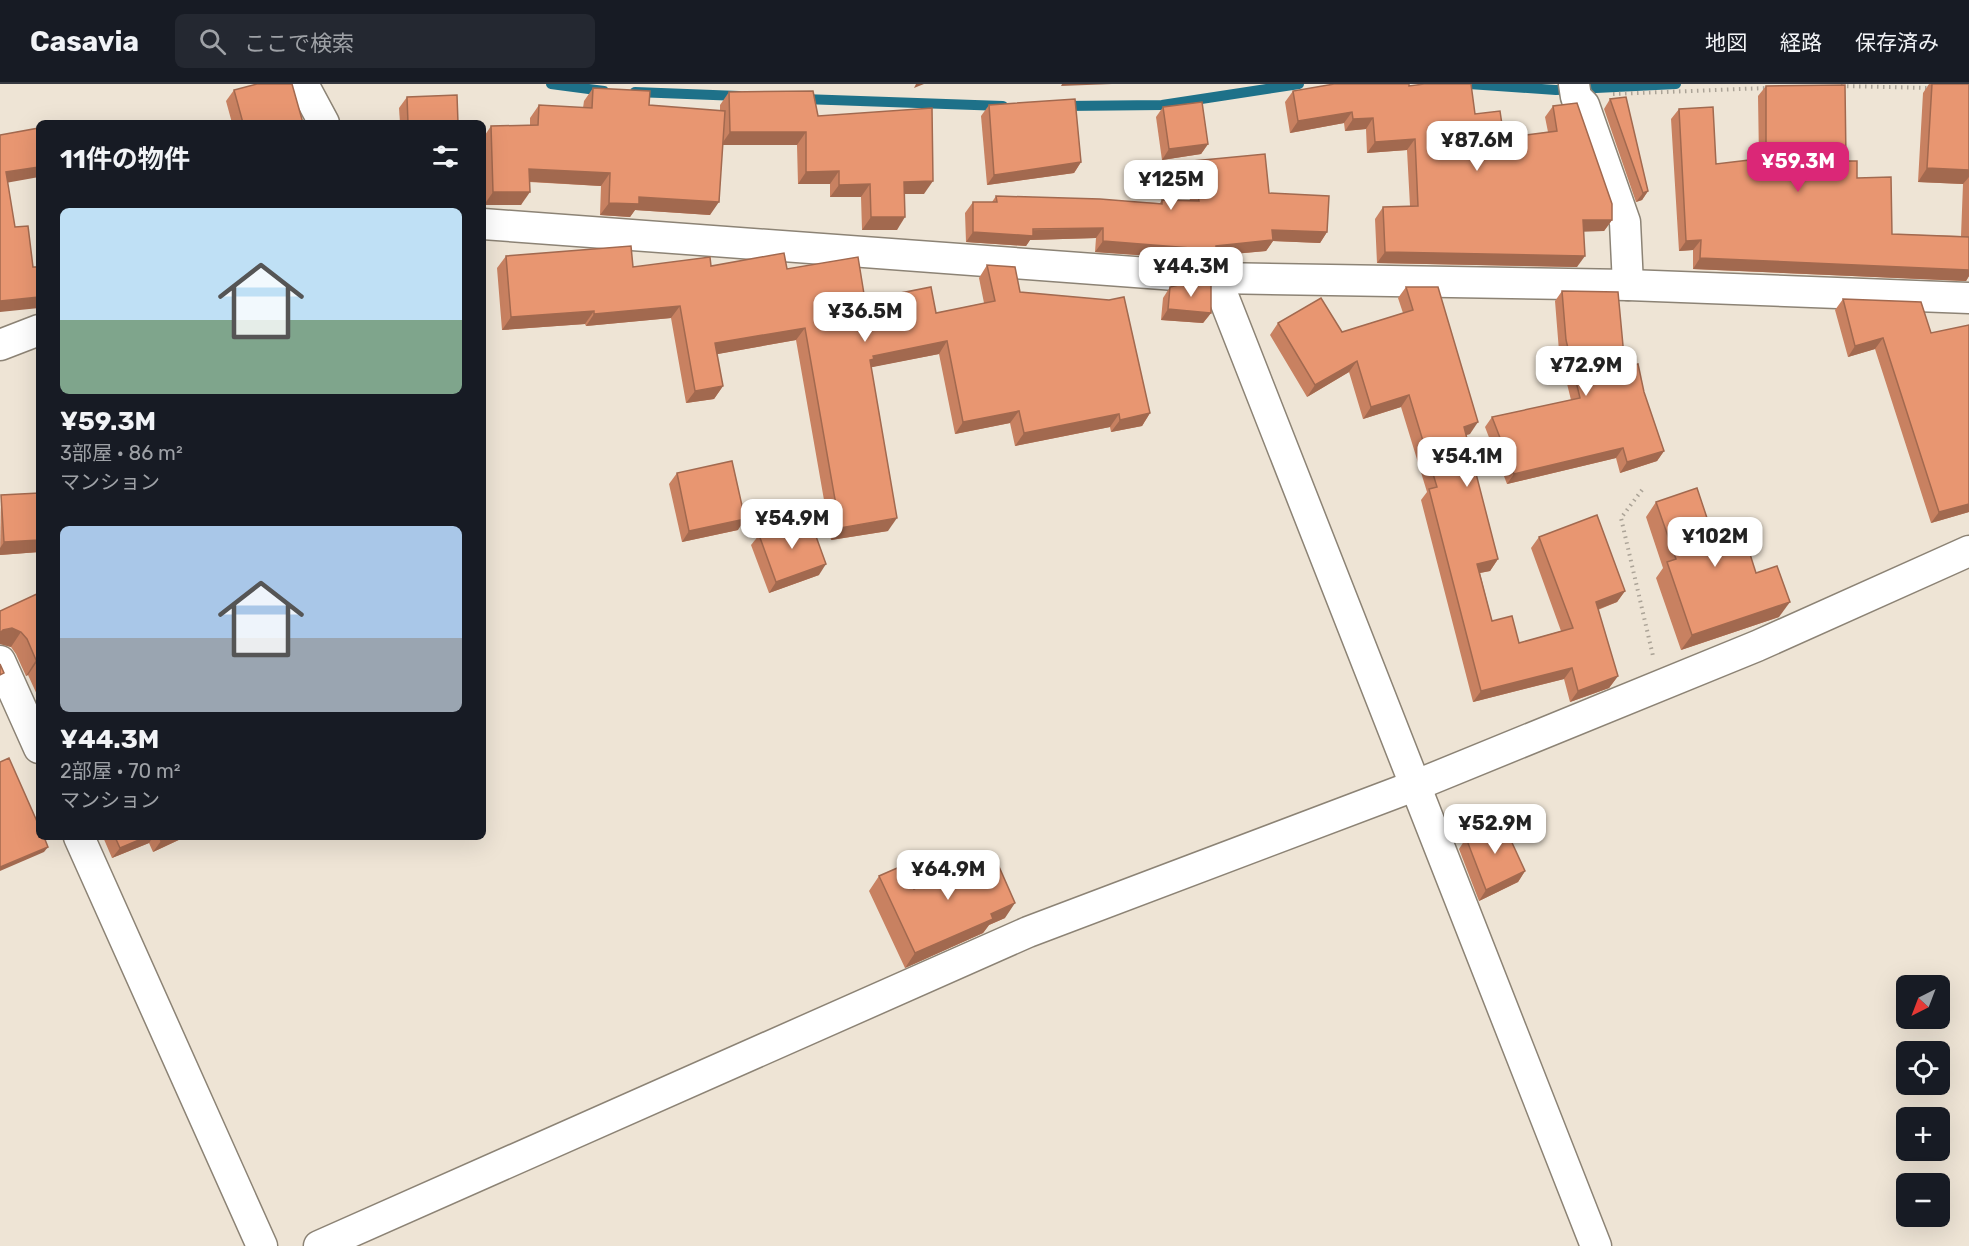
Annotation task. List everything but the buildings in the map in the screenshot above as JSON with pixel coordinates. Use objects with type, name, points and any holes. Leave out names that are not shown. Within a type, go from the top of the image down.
[{"type":"street","points":[[303,84],[322,120]]},
{"type":"street","points":[[1578,95],[1625,222],[1628,285]]},
{"type":"street","points":[[486,224],[1216,278],[1628,285],[1969,298]]},
{"type":"street","points":[[1216,278],[1596,1246]]},
{"type":"street","points":[[0,345],[36,331]]},
{"type":"street","points":[[319,1246],[1028,932],[1414,786],[1757,646],[1969,551]]},
{"type":"street","points":[[0,661],[36,741]]},
{"type":"street","points":[[80,840],[262,1246]]},
{"type":"path","points":[[1838,86],[1939,88]]},
{"type":"path","points":[[1578,95],[1775,88]]},
{"type":"path","points":[[1642,490],[1621,518],[1660,686]]},
{"type":"waterway","points":[[551,84],[604,91]]},
{"type":"waterway","points":[[1064,106],[1162,105],[1299,84]]},
{"type":"waterway","points":[[1469,84],[1556,90],[1676,84]]},
{"type":"waterway","points":[[635,92],[739,96]]},
{"type":"waterway","points":[[803,99],[1003,106]]}]
